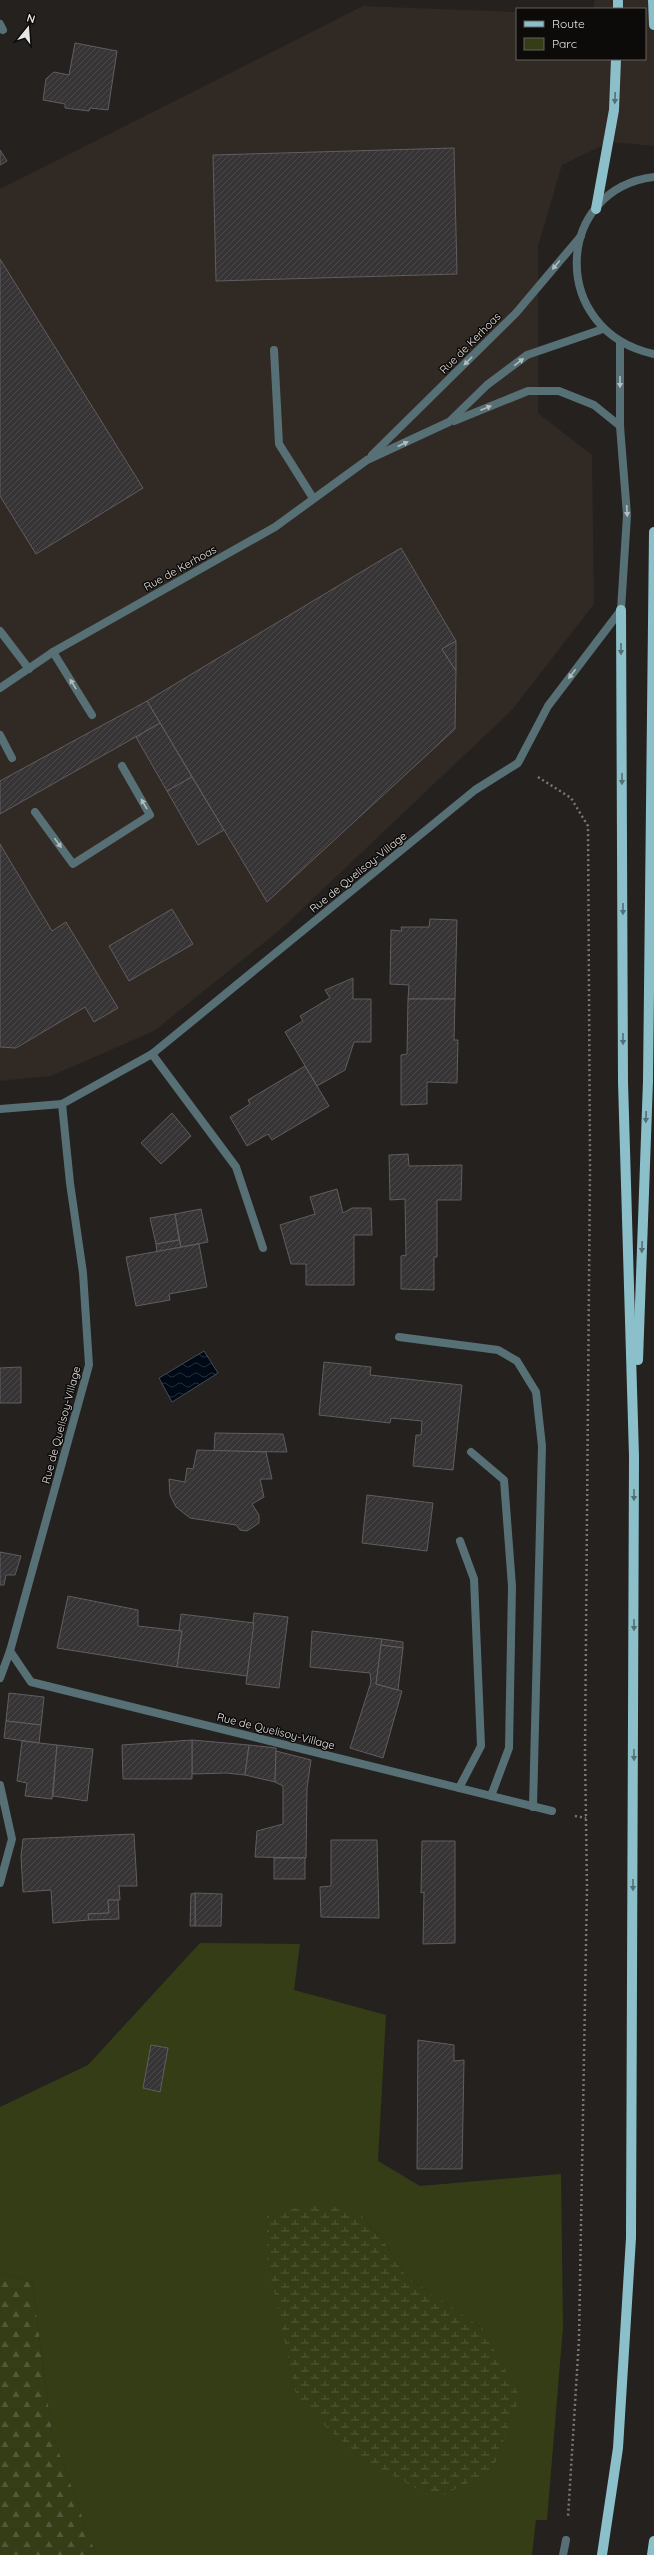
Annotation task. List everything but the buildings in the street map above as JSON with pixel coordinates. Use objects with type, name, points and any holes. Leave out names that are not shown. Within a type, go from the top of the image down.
[{"type":"main road","points":[[653,0],[654,25]]},
{"type":"main road","points":[[596,208],[614,110],[616,60]]},
{"type":"main road","points":[[634,1456],[648,1081],[654,532]]},
{"type":"main road","points":[[602,2555],[618,2448],[631,2238],[634,1456],[623,1082],[621,610]]},
{"type":"main road","points":[[652,2555],[654,2541]]},
{"type":"street","points":[[654,177],[635,181],[619,188],[596,208],[581,236],[577,254],[577,276],[582,298],[590,314],[603,329],[620,343],[654,354]]},
{"type":"street","name":"Rue de Kerhoas","points":[[0,688],[54,652],[275,527],[367,460],[516,313],[581,236]]},
{"type":"street","name":"Rue de Kerhoas","points":[[367,460],[450,422],[487,386],[527,355],[603,329]]},
{"type":"street","points":[[518,763],[548,706],[621,610],[627,515],[620,426],[620,343]]},
{"type":"street","points":[[274,350],[279,444],[313,498]]},
{"type":"street","points":[[450,422],[528,391],[559,391],[594,405],[620,426]]},
{"type":"street","points":[[0,631],[29,669]]},
{"type":"street","points":[[54,652],[92,715]]},
{"type":"street","points":[[0,735],[12,758]]},
{"type":"street","name":"Rue de Quelisoy-Village","points":[[0,1108],[62,1104],[152,1054],[475,790],[518,763]]},
{"type":"street","points":[[35,812],[73,864],[150,815],[122,766]]},
{"type":"street","points":[[152,1054],[236,1167],[263,1248]]},
{"type":"street","name":"Rue de Quelisoy-Village","points":[[0,1678],[10,1651],[89,1365],[84,1273],[70,1183],[62,1104]]},
{"type":"street","points":[[399,1337],[498,1350],[517,1361],[536,1392],[542,1446],[533,1807]]},
{"type":"street","points":[[471,1452],[504,1480],[512,1586],[509,1748],[491,1796]]},
{"type":"street","points":[[459,1788],[481,1746],[474,1578],[460,1541]]},
{"type":"street","name":"Rue de Quelisoy-Village","points":[[10,1651],[31,1682],[552,1811]]},
{"type":"street","points":[[0,1785],[12,1838],[0,1883]]},
{"type":"street","points":[[563,2555],[566,2540]]},
{"type":"path","points":[[518,763],[571,798],[588,826],[590,1167],[586,1745],[587,1888],[579,2339],[566,2540]]},
{"type":"shaded area","points":[[595,0],[654,0],[654,146],[610,142],[562,165],[538,246],[538,413],[592,455],[594,604],[512,710],[281,929],[154,1031],[51,1076],[0,1081],[0,189],[363,6],[516,12],[516,60],[646,60],[646,8],[593,8]]},
{"type":"green space","points":[[200,1943],[300,1944],[294,1990],[386,2015],[378,2161],[420,2186],[561,2174],[563,2327],[547,2520],[536,2520],[532,2555],[96,2555],[52,2433],[32,2282],[0,2273],[0,2107],[88,2065]],"holes":[[[361,2215],[384,2242],[406,2276],[482,2328],[296,2395],[285,2338]]]},
{"type":"green space","points":[[324,2204],[361,2215],[384,2242],[406,2276],[482,2328],[520,2397],[492,2471],[435,2499],[364,2459],[329,2430],[296,2395],[267,2258],[267,2213]]},
{"type":"green space","points":[[0,2273],[32,2282],[52,2433],[96,2555],[0,2555]]},
{"type":"water","points":[[204,1351],[218,1373],[172,1402],[159,1378]]}]
